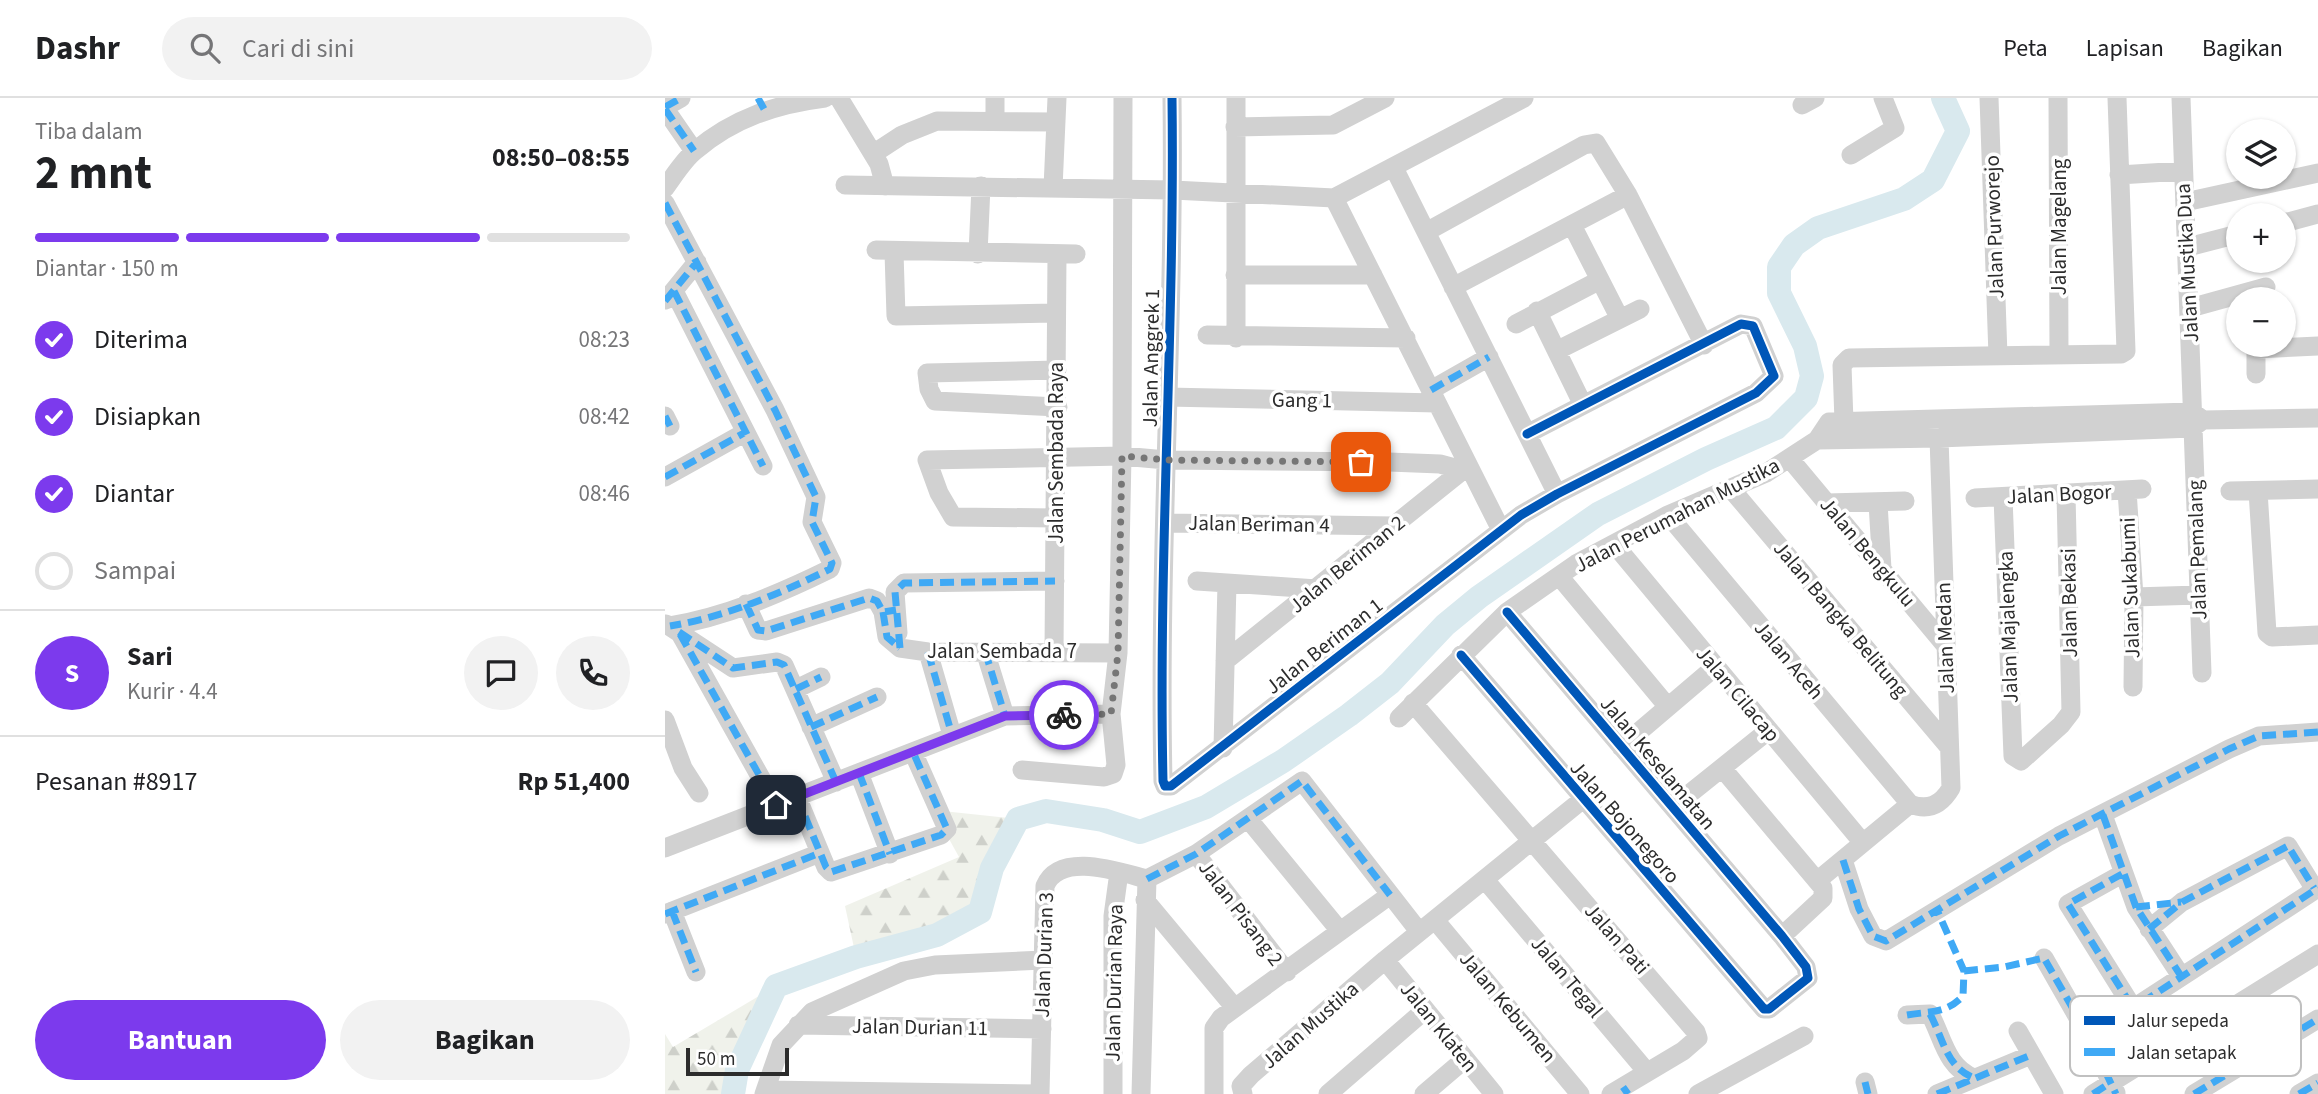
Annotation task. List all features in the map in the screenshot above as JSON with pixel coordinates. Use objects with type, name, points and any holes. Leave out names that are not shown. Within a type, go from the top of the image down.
[{"type":"street","points":[[681,98],[665,108],[694,151]]},
{"type":"street","points":[[665,188],[694,151],[761,104],[825,98]]},
{"type":"street","points":[[839,98],[873,154],[885,186]]},
{"type":"street","points":[[995,98],[995,121]]},
{"type":"street","points":[[1053,188],[1057,98]]},
{"type":"street","points":[[1022,770],[1104,776],[1113,774],[1116,765],[1111,714],[1111,652],[1122,456],[1123,98]]},
{"type":"street","name":"Jalan Anggrek 1","points":[[1165,786],[1160,654],[1173,190],[1172,98]]},
{"type":"street","points":[[1236,98],[1236,338]]},
{"type":"street","points":[[1235,127],[1333,125],[1385,98]]},
{"type":"street","points":[[845,186],[1173,190],[1334,198],[1524,98]]},
{"type":"street","points":[[1851,155],[1895,128],[1883,98]]},
{"type":"street","name":"Jalan Purworejo","points":[[1989,98],[1999,356]]},
{"type":"street","name":"Jalan Magelang","points":[[2058,98],[2059,355]]},
{"type":"street","points":[[2117,98],[2126,351],[2121,354],[1849,358],[1842,365],[1844,422],[2318,418]]},
{"type":"street","name":"Jalan Mustika Dua","points":[[2181,98],[2196,420]]},
{"type":"street","points":[[873,154],[923,124],[937,121],[1056,122]]},
{"type":"street","points":[[1426,232],[1590,143],[1596,143],[1628,195],[1704,345],[1527,434]]},
{"type":"street","points":[[1394,168],[1557,494]]},
{"type":"street","points":[[2119,175],[2183,172]]},
{"type":"street","points":[[2185,202],[2318,173]]},
{"type":"street","points":[[981,186],[978,254],[885,251],[896,316],[1055,313]]},
{"type":"street","points":[[1453,287],[1628,195]]},
{"type":"street","points":[[1334,198],[1406,338],[1465,468],[1501,530]]},
{"type":"street","points":[[665,203],[816,497],[812,523],[832,563],[830,569],[798,585],[702,621],[671,627]]},
{"type":"street","points":[[2296,220],[2318,214]]},
{"type":"street","points":[[1572,225],[1620,319]]},
{"type":"street","points":[[2188,247],[2226,237]]},
{"type":"street","name":"Jalan Sembada Raya","points":[[978,254],[1067,255],[1055,313],[1058,407],[1055,652]]},
{"type":"street","points":[[697,262],[669,296],[763,466]]},
{"type":"street","points":[[1235,275],[1373,275]]},
{"type":"street","points":[[1516,324],[1599,280]]},
{"type":"street","points":[[2190,308],[2226,298]]},
{"type":"street","points":[[1558,350],[1640,309]]},
{"type":"street","points":[[1538,311],[1583,405]]},
{"type":"street","name":"Jalan Beriman 1","points":[[1165,786],[1171,786],[1223,748],[1501,530],[1557,494],[1756,393],[1774,379],[1753,326],[1748,323],[1704,345]]},
{"type":"street","points":[[1207,335],[1236,338],[1406,338]]},
{"type":"street","points":[[2296,346],[2318,346]]},
{"type":"street","points":[[1434,396],[1489,357]]},
{"type":"street","points":[[2256,357],[2256,374]]},
{"type":"street","points":[[1057,370],[927,373],[929,389],[935,401],[1058,407]]},
{"type":"street","name":"Gang 1","points":[[1167,397],[1434,396]]},
{"type":"street","points":[[1817,440],[1939,438],[2196,420]]},
{"type":"street","name":"Jalan Pemalang","points":[[2196,420],[2201,673]]},
{"type":"street","name":"Jalan Perumahan Mustika","points":[[1399,718],[1507,612],[1559,576],[1668,515],[1732,490],[1790,459],[1817,440],[1825,425],[1844,422]]},
{"type":"street","points":[[665,477],[744,433]]},
{"type":"street","name":"Jalan Medan","points":[[1910,804],[1923,809],[1936,804],[1949,792],[1939,438]]},
{"type":"street","points":[[1056,518],[953,517],[939,493],[926,461],[929,458],[1122,456],[1167,460],[1389,462],[1465,468]]},
{"type":"street","name":"Jalan Bengkulu","points":[[1790,459],[1945,645]]},
{"type":"street","name":"Jalan Beriman 2","points":[[1225,661],[1465,468]]},
{"type":"street","points":[[2230,491],[2318,489]]},
{"type":"street","name":"Jalan Bangka Belitung","points":[[1732,490],[1949,747]]},
{"type":"street","name":"Jalan Bogor","points":[[1975,498],[2134,490]]},
{"type":"street","name":"Jalan Sukabumi","points":[[2133,687],[2134,490]]},
{"type":"street","points":[[2258,491],[2267,634],[2272,637],[2318,635]]},
{"type":"street","name":"Jalan Bekasi","points":[[2013,756],[2024,761],[2071,712],[2066,494]]},
{"type":"street","name":"Jalan Majalengka","points":[[2003,497],[2013,756]]},
{"type":"street","points":[[1827,503],[1905,501]]},
{"type":"street","points":[[1878,503],[1882,569]]},
{"type":"street","name":"Jalan Aceh","points":[[1668,515],[1910,804]]},
{"type":"street","name":"Jalan Beriman 4","points":[[1165,523],[1394,526]]},
{"type":"street","name":"Jalan Cilacap","points":[[1614,544],[1863,843]]},
{"type":"street","points":[[1559,576],[1668,707]]},
{"type":"street","points":[[746,604],[758,630],[766,631],[869,598],[889,611],[895,593],[904,583],[1055,581]]},
{"type":"street","points":[[1197,581],[1317,589]]},
{"type":"street","points":[[1223,748],[1227,583]]},
{"type":"street","points":[[2134,597],[2199,595]]},
{"type":"street","name":"Jalan Sembada 7","points":[[889,611],[900,648],[928,652],[1111,652]]},
{"type":"street","name":"Jalan Keselamatan","points":[[1507,612],[1806,967],[1808,978],[1769,1009],[1764,1009]]},
{"type":"street","points":[[671,627],[733,668],[781,663],[796,689],[836,782]]},
{"type":"street","points":[[671,627],[776,805]]},
{"type":"street","points":[[985,651],[1005,716]]},
{"type":"street","points":[[928,652],[952,735]]},
{"type":"street","name":"Jalan Bojonegoro","points":[[1461,655],[1582,800],[1764,1009]]},
{"type":"street","points":[[1621,747],[1715,667]]},
{"type":"street","points":[[796,689],[821,677]]},
{"type":"street","points":[[811,727],[877,697]]},
{"type":"street","points":[[1413,703],[1533,842]]},
{"type":"street","points":[[665,848],[1005,716],[1111,714]]},
{"type":"street","points":[[665,720],[674,772],[699,793]]},
{"type":"street","points":[[1673,807],[1769,730]]},
{"type":"street","points":[[1843,860],[1859,909],[1873,936],[1886,941],[2036,849],[2229,748],[2259,736],[2318,732]]},
{"type":"street","points":[[797,797],[820,853],[831,872],[941,835],[947,829],[913,752]]},
{"type":"street","points":[[1722,768],[1823,888],[1823,898],[1782,936]]},
{"type":"street","points":[[859,773],[890,854]]},
{"type":"street","points":[[1147,878],[1196,854],[1249,820],[1301,781],[1414,925]]},
{"type":"street","name":"Jalan Mustika","points":[[1243,1094],[1241,1086],[1251,1076],[1385,960],[1486,881],[1582,800]]},
{"type":"street","points":[[1817,881],[1910,804]]},
{"type":"street","points":[[2103,815],[2136,907],[2181,976]]},
{"type":"street","points":[[1249,820],[1340,931]]},
{"type":"street","name":"Jalan Pati","points":[[1533,842],[1692,1026],[1698,1038],[1647,1072]]},
{"type":"street","points":[[2149,929],[2182,902],[2288,846],[2316,888],[2151,996]]},
{"type":"street","points":[[697,972],[668,912],[820,853]]},
{"type":"street","name":"Jalan Pisang 2","points":[[1196,854],[1287,972]]},
{"type":"street","name":"Jalan Durian 3","points":[[1040,1094],[1045,886],[1053,873],[1071,867],[1147,878]]},
{"type":"street","name":"Jalan Durian Raya","points":[[1113,1094],[1113,916],[1119,872]]},
{"type":"street","points":[[2122,874],[2068,904],[2126,996]]},
{"type":"street","name":"Jalan Durian Raya","points":[[1141,1094],[1147,878]]},
{"type":"street","name":"Jalan Tegal","points":[[1486,881],[1647,1072]]},
{"type":"street","points":[[1214,1094],[1214,1028],[1221,1018],[1390,895]]},
{"type":"street","points":[[2136,907],[2182,902]]},
{"type":"street","points":[[1113,916],[1145,910],[1235,1008]]},
{"type":"street","name":"Jalan Kebumen","points":[[1435,920],[1580,1094]]},
{"type":"street","points":[[2254,996],[2318,954]]},
{"type":"street","points":[[2044,958],[2070,1004]]},
{"type":"street","points":[[1040,1094],[765,1092],[781,1045],[813,1012],[904,971],[935,965],[1043,960]]},
{"type":"street","name":"Jalan Klaten","points":[[1385,960],[1494,1094]]},
{"type":"street","points":[[1328,1094],[1425,1010]]},
{"type":"street","points":[[1907,1015],[1930,1014],[1954,1065],[1961,1073],[1974,1078]]},
{"type":"street","points":[[2301,1029],[2318,1019]]},
{"type":"street","name":"Jalan Durian 11","points":[[798,1025],[1042,1029]]},
{"type":"street","points":[[2018,1031],[2054,1094]]},
{"type":"street","points":[[1698,1094],[1804,1037]]},
{"type":"street","points":[[1937,1094],[2031,1055]]},
{"type":"street","points":[[1424,1094],[1465,1059]]},
{"type":"street","points":[[1622,1092],[1647,1072]]},
{"type":"street","points":[[2093,1094],[2113,1089],[2133,1076]]},
{"type":"street","points":[[2194,1094],[2224,1076]]},
{"type":"street","points":[[2299,1094],[2318,1083]]},
{"type":"green space","points":[[933,810],[1018,819],[992,868],[980,912],[937,935],[856,957],[845,906],[959,857]]},
{"type":"green space","points":[[776,986],[737,1070],[733,1094],[665,1094],[665,1034],[673,1047]]},
{"type":"waterway","points":[[733,1094],[737,1070],[776,986],[856,957],[937,935],[980,912],[992,868],[1018,819],[1046,811],[1103,820],[1140,832],[1206,807],[1283,761],[1349,715],[1390,683],[1445,625],[1479,597],[1598,514],[1706,459],[1776,428],[1806,398],[1812,376],[1805,346],[1779,293],[1779,267],[1794,245],[1818,228],[1904,199],[1933,180],[1958,131],[1943,98]]},
{"type":"marked path","points":[[665,107],[681,98]]},
{"type":"marked path","points":[[758,98],[764,109]]},
{"type":"marked path","points":[[665,109],[694,151]]},
{"type":"marked path","points":[[665,203],[775,410],[816,497],[812,522],[832,563],[830,569],[751,604],[670,626]]},
{"type":"marked path","points":[[665,301],[697,262]]},
{"type":"marked path","points":[[674,291],[763,466]]},
{"type":"marked path","points":[[1431,390],[1489,357]]},
{"type":"marked path","points":[[665,416],[670,426]]},
{"type":"marked path","points":[[665,477],[744,433]]},
{"type":"marked path","points":[[900,648],[895,592],[904,583],[1055,581]]},
{"type":"marked path","points":[[746,604],[758,630],[766,631],[869,598],[877,601],[883,612],[896,610]]},
{"type":"marked path","points":[[883,612],[887,637],[900,648]]},
{"type":"marked path","points":[[679,632],[733,668],[777,662],[784,665],[836,782]]},
{"type":"marked path","points":[[680,634],[776,805]]},
{"type":"marked path","points":[[985,651],[1005,716]]},
{"type":"marked path","points":[[928,652],[952,735]]},
{"type":"marked path","points":[[796,689],[821,677]]},
{"type":"marked path","points":[[811,727],[877,697]]},
{"type":"marked path","points":[[1843,860],[1859,909],[1873,936],[1886,941],[2059,836],[2229,749],[2259,736],[2318,732]]},
{"type":"marked path","points":[[797,797],[826,867],[831,872],[941,835],[947,829],[913,752]]},
{"type":"marked path","points":[[859,773],[890,854]]},
{"type":"marked path","points":[[1147,879],[1196,854],[1302,781],[1390,895]]},
{"type":"marked path","points":[[2103,815],[2136,907],[2181,976]]},
{"type":"marked path","points":[[2149,929],[2182,902],[2288,846],[2314,888]]},
{"type":"marked path","points":[[665,914],[820,853]]},
{"type":"marked path","points":[[2122,874],[2068,904],[2126,996]]},
{"type":"marked path","points":[[2152,996],[2318,888]]},
{"type":"marked path","points":[[2136,907],[2181,902]]},
{"type":"marked path","points":[[1907,1015],[1944,1009],[1963,996],[1964,971],[1937,910]]},
{"type":"marked path","points":[[672,911],[696,972]]},
{"type":"marked path","points":[[1964,971],[2004,967],[2044,958],[2070,1004]]},
{"type":"marked path","points":[[1930,1014],[1951,1059],[1957,1067],[1974,1078]]},
{"type":"marked path","points":[[2301,1029],[2318,1019]]},
{"type":"marked path","points":[[1937,1094],[2031,1055]]},
{"type":"marked path","points":[[2107,1076],[2116,1094]]},
{"type":"marked path","points":[[2194,1094],[2224,1076]]},
{"type":"marked path","points":[[1865,1082],[1868,1094]]},
{"type":"marked path","points":[[2093,1094],[2110,1083]]},
{"type":"marked path","points":[[2299,1094],[2318,1083]]},
{"type":"marked path","points":[[1623,1087],[1628,1094]]},
{"type":"cycle path","points":[[1172,98],[1162,696],[1165,786],[1171,786],[1521,515],[1756,393],[1774,376],[1753,326],[1741,324],[1527,434]]},
{"type":"cycle path","points":[[1461,655],[1764,1009],[1769,1009],[1808,978],[1806,967],[1782,936],[1507,612]]},
{"type":"way so far","points":[[1064,715],[1111,714],[1118,653],[1122,456],[1167,460],[1361,462]]},
{"type":"route","points":[[776,805],[1005,716],[1064,715]]}]
